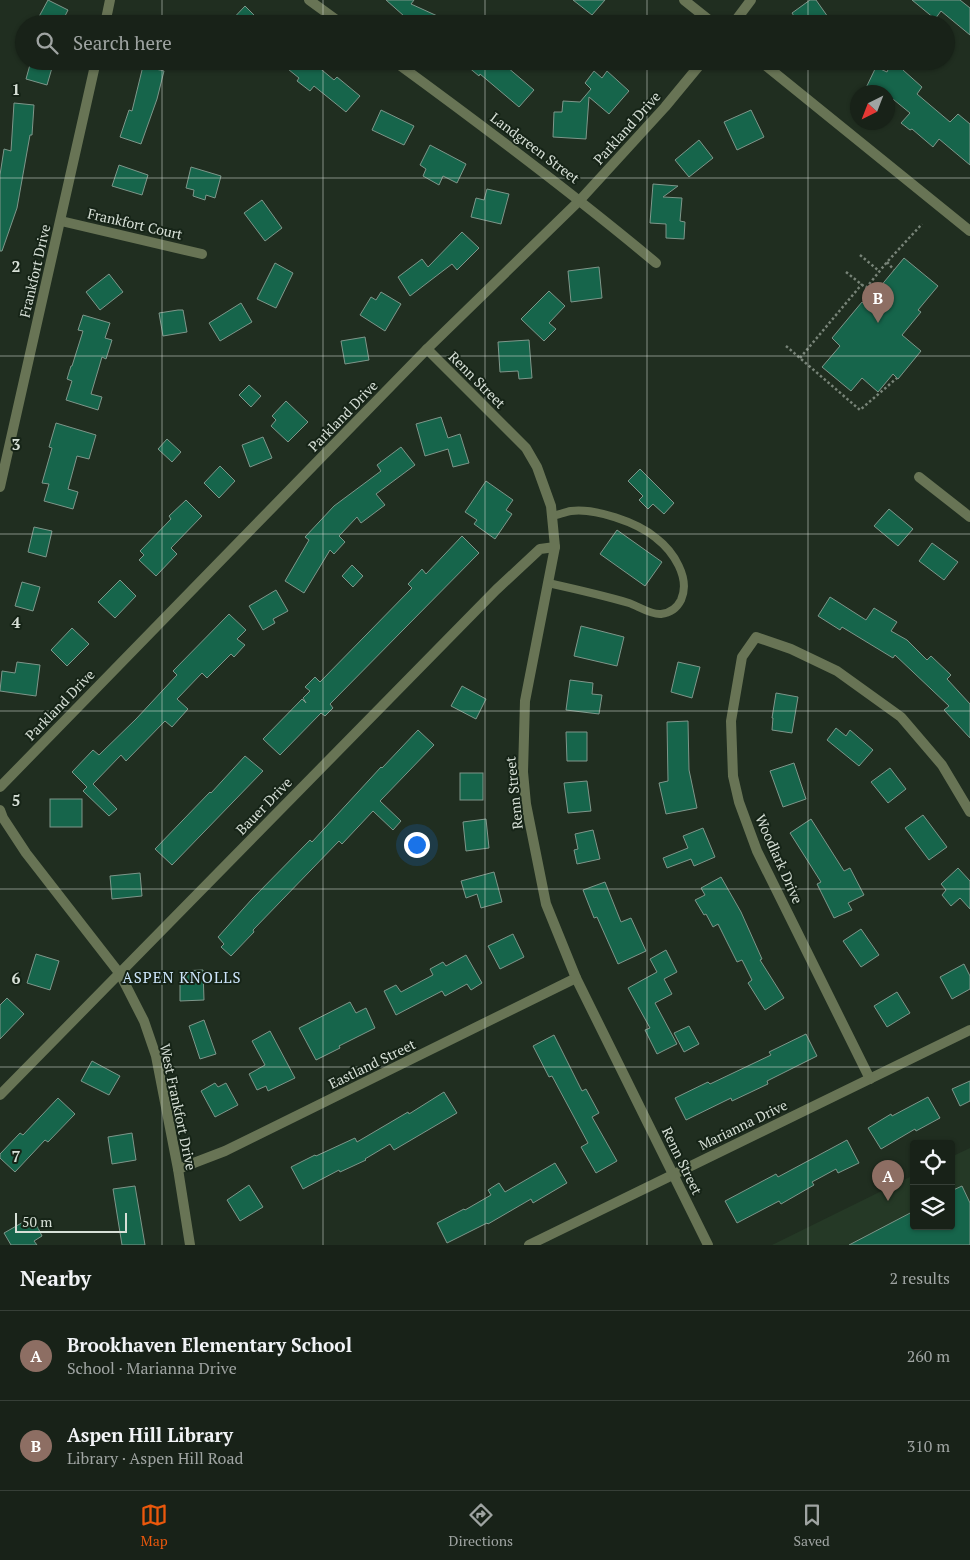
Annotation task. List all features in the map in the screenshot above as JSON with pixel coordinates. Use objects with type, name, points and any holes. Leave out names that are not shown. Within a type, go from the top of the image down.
[{"type":"street","points":[[107,15],[110,0]]},
{"type":"street","points":[[309,0],[330,15]]},
{"type":"street","points":[[684,0],[703,15]]},
{"type":"street","points":[[740,15],[751,0]]},
{"type":"street","name":"Frankfort Drive","points":[[0,487],[94,70]]},
{"type":"street","name":"Landgreen Street","points":[[406,70],[580,200],[656,263]]},
{"type":"street","name":"Parkland Drive","points":[[0,787],[427,349],[580,200],[665,107],[696,70]]},
{"type":"street","points":[[771,70],[970,232]]},
{"type":"street","name":"Frankfort Court","points":[[61,221],[202,254]]},
{"type":"street","name":"Renn Street","points":[[427,349],[526,448],[537,467],[552,506],[555,547],[525,701],[523,772],[526,804],[546,904],[576,978],[708,1245]]},
{"type":"street","points":[[919,477],[970,517]]},
{"type":"street","name":"Bauer Drive","points":[[0,1095],[496,590],[540,549],[555,547]]},
{"type":"street","name":"Woodlark Drive","points":[[870,1079],[757,850],[739,802],[733,776],[731,721],[742,657],[756,637],[791,649],[836,672],[901,717],[942,765],[970,812]]},
{"type":"street","name":"West Frankfort Drive","points":[[0,810],[3,818],[26,853],[120,974],[144,1020],[156,1056],[178,1169],[190,1245]]},
{"type":"street","name":"Eastland Street","points":[[178,1169],[225,1152],[576,978]]},
{"type":"street","name":"Marianna Drive","points":[[529,1245],[970,1030]]},
{"type":"lane","points":[[548,583],[630,603],[658,614],[670,612],[679,605],[685,591],[682,573],[677,562],[656,537],[638,526],[604,514],[572,511],[552,516]]},
{"type":"path","points":[[866,288],[922,224]]},
{"type":"path","points":[[860,254],[879,271]]},
{"type":"path","points":[[887,262],[894,270]]},
{"type":"path","points":[[846,272],[862,284],[876,300]]},
{"type":"path","points":[[800,358],[862,284]]},
{"type":"path","points":[[786,346],[860,410],[897,378]]},
{"type":"shaded area","points":[[970,1148],[970,1245],[772,1245],[910,1177],[910,1230],[955,1230],[955,1155]]},
{"type":"building","points":[[48,0],[68,10],[66,15],[40,15]]},
{"type":"building","points":[[386,0],[414,0],[411,4],[435,15],[403,15]]},
{"type":"building","points":[[573,0],[605,0],[592,15]]},
{"type":"building","points":[[810,0],[816,0],[827,15],[793,15],[792,13]]},
{"type":"building","points":[[912,0],[960,0],[970,8],[970,35],[955,23],[955,15],[946,15],[941,11],[938,15],[930,15]]},
{"type":"building","points":[[245,6],[254,15],[236,15]]},
{"type":"building","points":[[28,70],[51,70],[47,85],[26,79]]},
{"type":"building","points":[[142,70],[164,71],[157,99],[141,144],[120,137],[129,110],[132,111]]},
{"type":"building","points":[[289,70],[322,70],[334,80],[337,77],[360,96],[346,112],[314,86],[310,91],[297,81],[299,78]]},
{"type":"building","points":[[472,70],[511,70],[534,90],[519,107],[480,74],[479,76]]},
{"type":"building","points":[[875,70],[887,72],[888,70],[903,70],[922,87],[917,94],[950,122],[958,114],[970,124],[970,165],[939,139],[933,147],[912,129],[910,130],[901,123],[910,113],[895,101],[895,85],[867,85]]},
{"type":"building","points":[[594,71],[602,78],[607,71],[629,91],[609,114],[589,97],[586,139],[553,137],[554,112],[562,112],[563,101],[580,102],[591,89],[585,83]]},
{"type":"building","points":[[14,103],[34,105],[32,135],[30,135],[17,208],[2,251],[0,251],[0,175],[4,149],[11,151]]},
{"type":"building","points":[[381,110],[414,126],[404,145],[372,130]]},
{"type":"building","points":[[751,110],[764,137],[737,150],[724,122]]},
{"type":"building","points":[[699,140],[713,158],[689,177],[675,160]]},
{"type":"building","points":[[430,145],[466,164],[457,183],[443,176],[439,185],[423,176],[426,169],[420,165]]},
{"type":"building","points":[[119,165],[148,175],[142,195],[112,186]]},
{"type":"building","points":[[191,167],[221,176],[215,198],[206,195],[205,200],[193,196],[194,190],[186,188]]},
{"type":"building","points":[[653,184],[678,186],[663,197],[682,198],[680,221],[685,222],[684,239],[666,238],[666,224],[650,223]]},
{"type":"building","points":[[487,189],[509,194],[501,224],[471,217],[476,198],[484,200]]},
{"type":"building","points":[[262,200],[282,228],[265,241],[244,213]]},
{"type":"building","points":[[462,232],[479,248],[457,270],[452,264],[410,296],[398,277],[422,259],[428,267]]},
{"type":"building","points":[[904,258],[938,286],[918,310],[921,312],[902,335],[921,351],[898,379],[893,374],[878,392],[862,378],[851,391],[822,367],[840,346],[832,338],[862,302],[865,305]]},
{"type":"building","points":[[275,263],[293,273],[276,308],[257,299]]},
{"type":"building","points":[[599,267],[602,298],[571,302],[568,271]]},
{"type":"building","points":[[109,274],[123,292],[100,310],[86,292]]},
{"type":"building","points":[[549,291],[565,306],[549,323],[556,329],[544,341],[521,319]]},
{"type":"building","points":[[381,292],[401,304],[385,331],[360,315],[371,297],[376,300]]},
{"type":"building","points":[[241,303],[252,322],[220,341],[209,323]]},
{"type":"building","points":[[183,310],[187,332],[163,336],[159,313]]},
{"type":"building","points":[[83,315],[110,323],[105,338],[112,340],[106,359],[102,357],[91,394],[102,397],[98,410],[66,400],[72,381],[67,379],[83,331],[78,330]]},
{"type":"building","points":[[365,337],[369,360],[345,364],[341,341]]},
{"type":"building","points":[[529,340],[532,378],[519,379],[518,371],[500,372],[498,342]]},
{"type":"building","points":[[249,385],[261,396],[251,407],[239,395]]},
{"type":"building","points":[[286,401],[308,422],[288,442],[271,426],[276,420],[272,416]]},
{"type":"building","points":[[441,417],[448,438],[460,434],[469,463],[453,467],[448,449],[425,456],[416,424]]},
{"type":"building","points":[[56,423],[96,435],[89,459],[77,456],[68,489],[78,492],[73,509],[44,501],[49,484],[42,483],[52,448],[49,447]]},
{"type":"building","points":[[263,437],[272,458],[250,467],[242,445]]},
{"type":"building","points":[[167,439],[181,452],[172,462],[158,449]]},
{"type":"building","points":[[401,447],[415,465],[376,494],[385,505],[361,523],[357,517],[339,536],[345,542],[334,554],[330,550],[304,593],[285,581],[309,540],[305,537],[334,506],[381,471],[377,465]]},
{"type":"building","points":[[220,466],[235,481],[219,498],[204,483]]},
{"type":"building","points":[[640,469],[674,503],[664,514],[653,504],[648,509],[639,500],[643,496],[628,481]]},
{"type":"building","points":[[486,481],[513,500],[506,510],[512,514],[495,539],[474,524],[477,520],[465,512]]},
{"type":"building","points":[[186,500],[202,516],[171,548],[177,554],[156,576],[139,560],[144,555],[140,551],[171,519],[169,516]]},
{"type":"building","points":[[889,509],[913,529],[898,546],[874,526]]},
{"type":"building","points":[[34,527],[52,531],[46,557],[28,552]]},
{"type":"building","points":[[617,530],[662,562],[645,586],[600,554]]},
{"type":"building","points":[[462,536],[479,553],[330,704],[333,708],[325,716],[321,713],[280,755],[263,739],[302,699],[306,703],[303,698],[310,691],[305,687],[315,677],[320,682],[412,588],[408,584],[422,569],[426,574]]},
{"type":"building","points":[[932,543],[958,562],[944,580],[919,561]]},
{"type":"building","points":[[352,565],[363,576],[353,587],[342,576]]},
{"type":"building","points":[[120,580],[136,596],[115,618],[98,602]]},
{"type":"building","points":[[22,582],[40,587],[33,611],[15,606]]},
{"type":"building","points":[[276,590],[288,611],[273,619],[275,623],[263,630],[249,606]]},
{"type":"building","points":[[830,597],[866,620],[874,608],[897,622],[891,631],[907,640],[927,660],[931,656],[951,675],[947,679],[970,704],[970,738],[944,710],[949,706],[895,655],[893,658],[842,627],[840,630],[818,616]]},
{"type":"building","points":[[229,614],[246,630],[237,639],[245,645],[234,657],[231,654],[207,678],[202,673],[177,699],[188,709],[172,727],[165,721],[126,761],[121,755],[93,784],[117,809],[109,816],[83,791],[87,787],[72,772],[93,750],[99,755],[136,719],[177,675],[173,671]]},
{"type":"building","points":[[581,626],[624,637],[617,666],[574,656]]},
{"type":"building","points":[[72,628],[89,644],[67,666],[51,650]]},
{"type":"building","points":[[17,662],[40,665],[36,696],[0,691],[2,671],[15,673]]},
{"type":"building","points":[[678,662],[700,667],[692,698],[671,692]]},
{"type":"building","points":[[570,680],[593,683],[592,694],[602,695],[599,714],[566,710]]},
{"type":"building","points":[[462,686],[486,699],[476,719],[451,706]]},
{"type":"building","points":[[776,693],[798,697],[792,733],[772,730]]},
{"type":"building","points":[[688,721],[689,770],[697,808],[666,814],[659,783],[668,781],[667,722]]},
{"type":"building","points":[[836,728],[846,736],[850,730],[873,750],[859,766],[827,740]]},
{"type":"building","points":[[418,730],[434,745],[380,801],[401,821],[393,830],[373,811],[342,844],[339,841],[253,930],[254,932],[231,956],[221,947],[224,944],[218,937],[252,899],[310,840],[312,842]]},
{"type":"building","points":[[566,732],[587,732],[587,761],[567,761]]},
{"type":"building","points":[[245,756],[263,771],[172,865],[155,849]]},
{"type":"building","points":[[794,763],[806,799],[783,807],[770,771]]},
{"type":"building","points":[[890,768],[906,789],[888,803],[871,782]]},
{"type":"building","points":[[460,773],[483,773],[483,800],[460,800]]},
{"type":"building","points":[[587,781],[591,811],[568,813],[564,783]]},
{"type":"building","points":[[50,799],[82,799],[82,827],[50,827]]},
{"type":"building","points":[[923,815],[947,847],[929,860],[905,828]]},
{"type":"building","points":[[486,819],[489,848],[466,851],[463,822]]},
{"type":"building","points":[[811,819],[844,871],[850,868],[864,895],[848,903],[852,910],[834,918],[817,884],[821,882],[790,833]]},
{"type":"building","points":[[703,828],[715,857],[694,866],[691,859],[667,868],[663,858],[688,848],[683,836]]},
{"type":"building","points":[[593,830],[600,859],[577,864],[574,850],[578,849],[575,834]]},
{"type":"building","points":[[958,868],[970,881],[970,909],[960,898],[951,906],[942,895],[946,890],[941,884]]},
{"type":"building","points":[[494,872],[502,902],[481,908],[477,894],[466,898],[461,881]]},
{"type":"building","points":[[140,873],[142,896],[112,899],[110,876]]},
{"type":"building","points":[[721,877],[741,912],[762,959],[760,960],[784,998],[765,1010],[748,983],[752,980],[742,960],[737,962],[718,924],[713,927],[695,900],[705,895],[701,888]]},
{"type":"building","points":[[605,882],[621,922],[631,918],[646,951],[618,964],[597,917],[594,918],[583,890]]},
{"type":"building","points":[[861,929],[879,955],[861,967],[843,941]]},
{"type":"building","points":[[513,934],[524,957],[500,969],[488,946]]},
{"type":"building","points":[[666,950],[677,972],[664,979],[672,994],[655,1003],[677,1044],[657,1054],[645,1030],[650,1028],[628,988],[657,972],[650,959]]},
{"type":"building","points":[[36,954],[59,961],[50,990],[27,983]]},
{"type":"building","points":[[466,955],[482,983],[471,990],[467,984],[445,996],[442,991],[396,1015],[384,991],[396,985],[401,992],[433,975],[430,969],[443,962],[446,966]]},
{"type":"building","points":[[964,964],[970,976],[970,989],[952,999],[940,977]]},
{"type":"building","points":[[203,970],[204,1000],[180,1001],[180,971]]},
{"type":"building","points":[[897,992],[910,1013],[887,1027],[874,1006]]},
{"type":"building","points":[[7,998],[24,1014],[0,1039],[0,1005]]},
{"type":"building","points":[[350,1002],[356,1013],[366,1008],[375,1028],[316,1060],[299,1028]]},
{"type":"building","points":[[204,1020],[216,1054],[200,1059],[189,1026]]},
{"type":"building","points":[[689,1026],[699,1044],[684,1052],[674,1033]]},
{"type":"building","points":[[270,1031],[295,1078],[268,1091],[266,1086],[257,1090],[249,1074],[265,1065],[252,1041]]},
{"type":"building","points":[[806,1034],[817,1056],[767,1081],[768,1084],[732,1101],[731,1098],[686,1120],[675,1098],[708,1082],[710,1084],[771,1055],[769,1052]]},
{"type":"building","points":[[554,1035],[582,1091],[586,1089],[599,1113],[592,1117],[617,1161],[596,1173],[581,1147],[588,1143],[552,1076],[549,1077],[533,1046]]},
{"type":"building","points":[[92,1061],[120,1076],[109,1095],[81,1081]]},
{"type":"building","points":[[970,1081],[970,1101],[960,1106],[952,1089]]},
{"type":"building","points":[[215,1083],[218,1087],[226,1083],[238,1105],[215,1117],[201,1091]]},
{"type":"building","points":[[444,1092],[457,1113],[394,1150],[390,1144],[366,1160],[340,1172],[339,1170],[303,1189],[291,1167],[355,1138],[357,1142],[408,1112],[409,1114]]},
{"type":"building","points":[[928,1097],[940,1118],[916,1131],[915,1129],[881,1149],[868,1128],[891,1114],[892,1116]]},
{"type":"building","points":[[58,1098],[75,1114],[48,1142],[45,1140],[15,1172],[0,1158],[0,1154],[20,1133],[23,1135]]},
{"type":"building","points":[[132,1133],[136,1160],[112,1164],[108,1137]]},
{"type":"building","points":[[847,1140],[859,1163],[838,1173],[836,1169],[812,1182],[814,1185],[781,1204],[779,1201],[737,1223],[725,1201],[776,1174],[778,1177]]},
{"type":"building","points":[[555,1163],[567,1183],[533,1203],[531,1199],[488,1224],[447,1243],[437,1223],[491,1195],[488,1190],[499,1183],[505,1192]]},
{"type":"building","points":[[249,1185],[263,1207],[240,1221],[227,1200]]},
{"type":"building","points":[[135,1186],[145,1245],[122,1245],[113,1189]]},
{"type":"building","points":[[962,1186],[970,1203],[970,1245],[849,1245],[910,1213],[910,1230],[955,1230],[955,1189]]},
{"type":"building","points":[[25,1221],[27,1226],[35,1222],[42,1236],[34,1241],[37,1245],[11,1245],[4,1233]]},
{"type":"place","name":"Aspen Hill Library","points":[[878,323]]},
{"type":"place","name":"Brookhaven Elementary School","points":[[888,1201]]},
{"type":"district","name":"ASPEN KNOLLS","points":[[182,978]]}]
